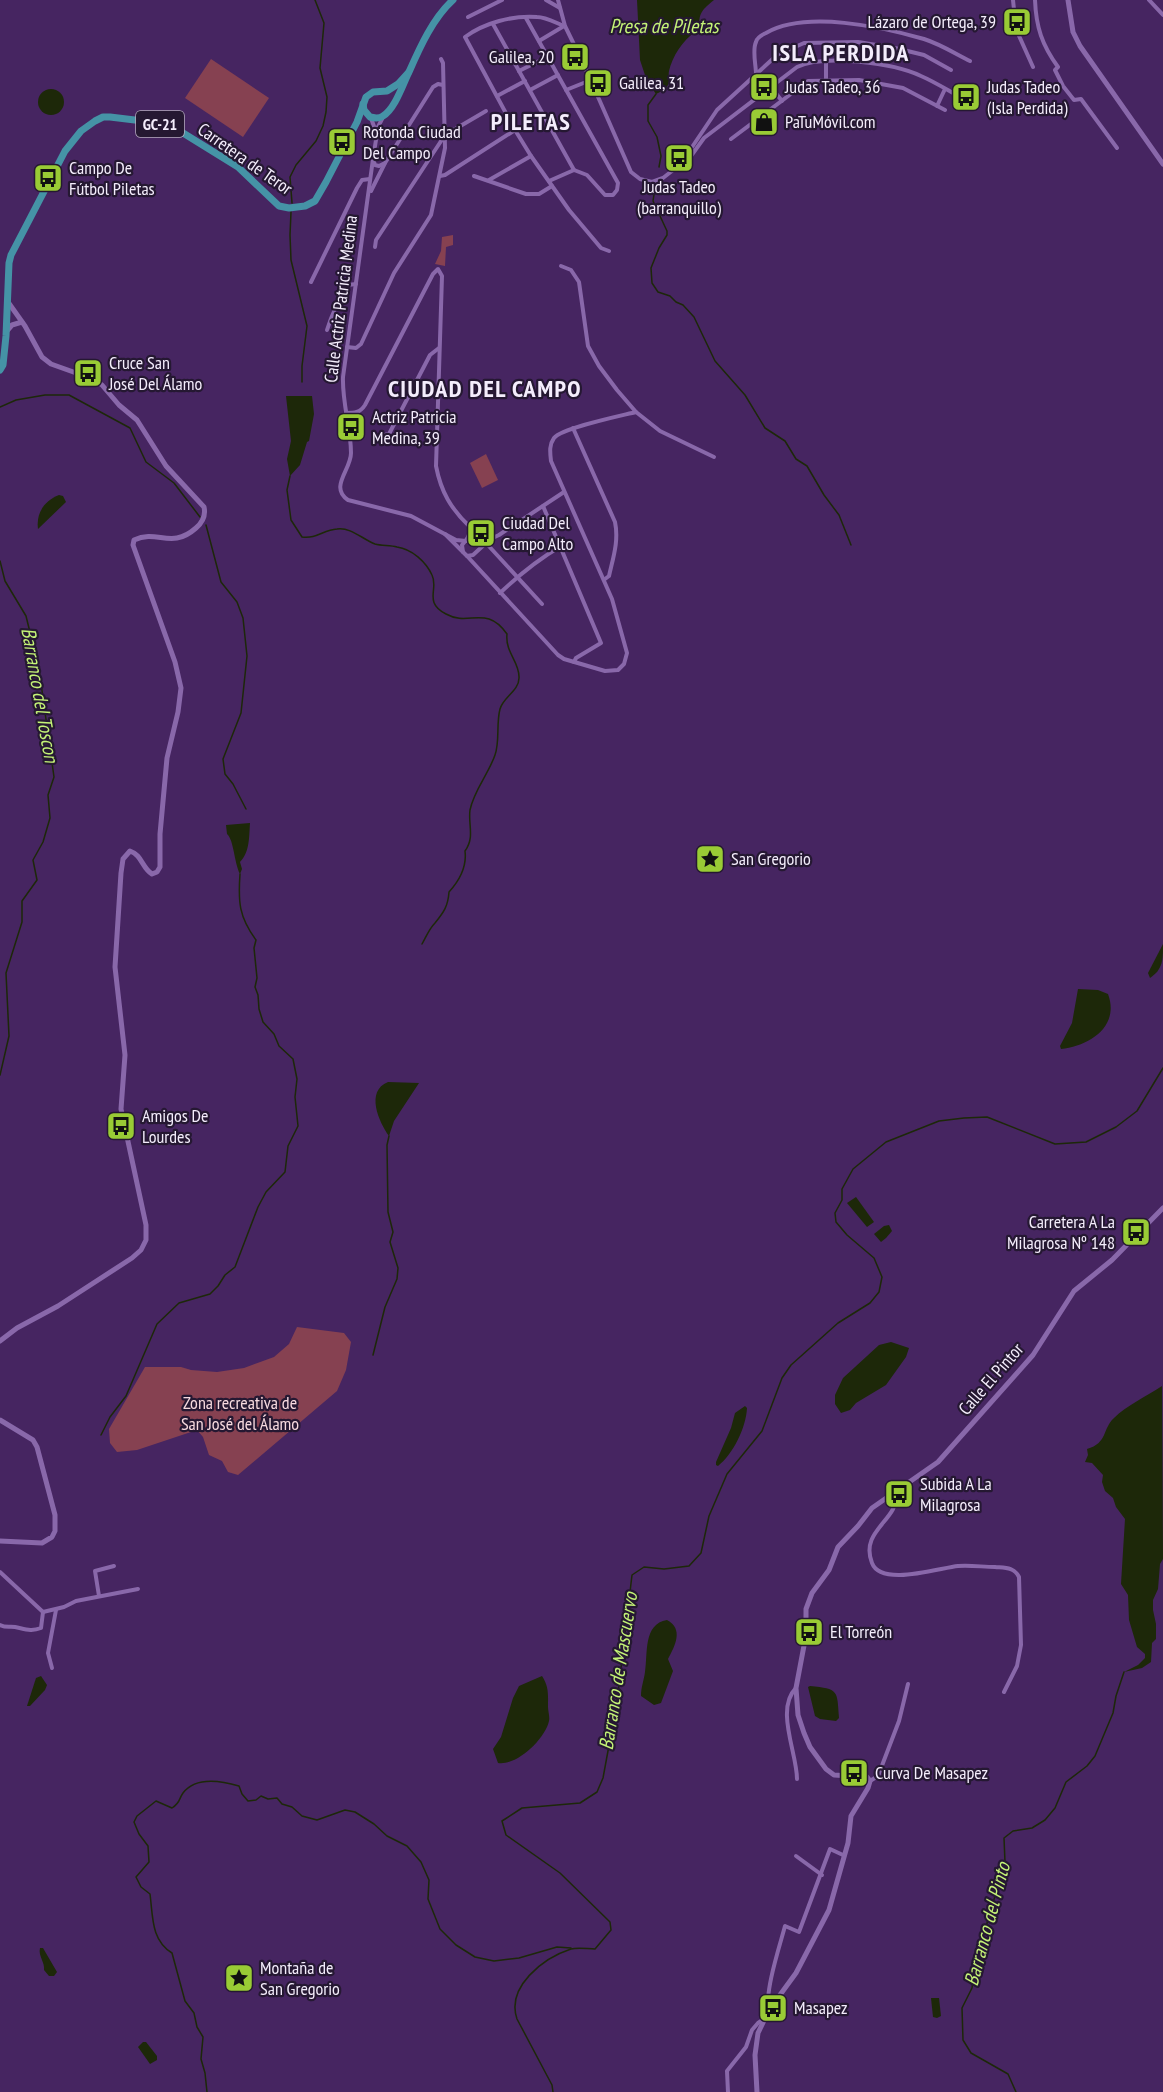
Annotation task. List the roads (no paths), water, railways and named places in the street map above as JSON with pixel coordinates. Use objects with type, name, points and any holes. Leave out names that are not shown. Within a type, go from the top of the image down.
[{"type":"main road","points":[[357,122],[370,117],[383,116],[389,110],[437,17],[453,0]]},
{"type":"main road","points":[[370,117],[364,110],[364,101],[373,92],[382,93],[393,88],[408,73]]},
{"type":"main road","points":[[382,93],[389,102],[389,110]]},
{"type":"main road","name":"GC-21","points":[[357,122],[364,101]]},
{"type":"main road","name":"Carretera de Teror","points":[[0,370],[3,365],[11,255],[65,151],[81,131],[95,121],[103,117],[111,117],[174,128],[237,167],[279,206],[289,208],[305,206],[315,201],[357,122]]},
{"type":"street","points":[[468,17],[502,0]]},
{"type":"street","points":[[546,0],[561,9]]},
{"type":"street","points":[[558,0],[565,26],[631,172],[639,179],[652,182],[663,178],[691,156],[704,138],[797,67],[807,63],[861,62],[904,69],[962,98],[966,104]]},
{"type":"street","points":[[1013,0],[1016,28],[1033,67]]},
{"type":"street","points":[[1035,0],[1039,35],[1047,52],[1058,67],[1055,70],[1063,86],[1074,100],[1081,99],[1117,148]]},
{"type":"street","points":[[1068,0],[1073,32],[1080,46],[1163,164]]},
{"type":"street","points":[[1149,0],[1163,15]]},
{"type":"street","points":[[565,26],[539,17],[503,20],[465,37],[531,156],[569,210],[601,248],[609,251]]},
{"type":"street","points":[[493,24],[574,170],[587,175],[605,195],[613,195],[618,183],[526,18]]},
{"type":"street","points":[[756,74],[755,42],[759,37],[793,23],[824,21],[855,24],[926,39],[970,61]]},
{"type":"street","points":[[539,40],[565,26]]},
{"type":"street","points":[[682,162],[717,110],[777,55],[804,43],[858,42],[895,48],[924,56],[951,70]]},
{"type":"street","points":[[519,71],[547,57]]},
{"type":"street","points":[[348,347],[356,348],[361,344],[394,273],[430,215],[444,155],[443,63],[441,59]]},
{"type":"street","points":[[826,62],[826,79]]},
{"type":"street","points":[[530,90],[558,75]]},
{"type":"street","points":[[566,90],[591,80]]},
{"type":"street","points":[[731,139],[808,81],[859,80],[903,88],[945,110]]},
{"type":"street","points":[[497,96],[525,81]]},
{"type":"street","points":[[367,203],[373,185],[386,162],[433,87],[438,84],[443,85]]},
{"type":"street","points":[[771,87],[782,101]]},
{"type":"street","points":[[937,106],[945,89]]},
{"type":"street","points":[[375,247],[376,240],[445,135],[486,111]]},
{"type":"street","name":"Calle Actriz Patricia Medina","points":[[383,116],[378,127],[370,179],[343,389],[351,453],[348,466],[340,482],[340,490],[348,501],[411,516],[456,540],[466,540]]},
{"type":"street","name":"Calle Actriz Patricia Medina","points":[[370,117],[377,136]]},
{"type":"street","points":[[440,176],[515,130]]},
{"type":"street","points":[[433,154],[438,151],[444,155]]},
{"type":"street","points":[[489,180],[531,156]]},
{"type":"street","points":[[373,159],[375,165],[379,166],[386,162]]},
{"type":"street","points":[[549,181],[574,170]]},
{"type":"street","points":[[474,176],[526,194],[539,194],[552,186]]},
{"type":"street","points":[[311,282],[357,188],[362,180],[370,179]]},
{"type":"street","points":[[561,266],[571,270],[579,282],[585,331],[593,356],[636,412],[660,431],[714,457]]},
{"type":"street","points":[[346,413],[362,410],[433,274],[438,269],[442,276],[436,466],[446,499],[471,531],[461,549],[465,554],[473,555],[486,542],[564,492]]},
{"type":"street","points":[[327,330],[342,294],[348,285],[356,284]]},
{"type":"street","points":[[0,1341],[17,1328],[58,1306],[132,1258],[141,1250],[146,1240],[146,1225],[121,1109],[125,1055],[115,967],[123,859],[130,851],[139,856],[147,871],[152,874],[160,867],[165,770],[181,688],[175,662],[133,544],[134,540],[146,536],[174,540],[181,538],[198,526],[204,519],[205,513],[204,507],[158,456],[137,420],[93,379],[51,364],[42,357],[8,301]]},
{"type":"street","points":[[7,318],[22,322]]},
{"type":"street","points":[[6,332],[12,325],[22,322]]},
{"type":"street","points":[[379,436],[389,434],[430,355],[439,348]]},
{"type":"street","points":[[573,428],[615,522],[617,543],[609,576],[604,579],[564,492],[550,452],[555,437],[560,432],[573,428],[636,412]]},
{"type":"street","points":[[543,506],[600,643],[576,658],[574,662]]},
{"type":"street","points":[[465,522],[481,534],[516,577],[542,604]]},
{"type":"street","name":"Calle Actriz Patricia Medina","points":[[445,534],[558,654],[574,662],[606,671],[618,670],[624,664],[627,653],[604,579]]},
{"type":"street","points":[[466,540],[473,534],[491,537],[499,535]]},
{"type":"street","points":[[500,593],[540,558],[561,546]]},
{"type":"street","name":"Calle El Pintor","points":[[870,1781],[863,1776],[834,1775],[826,1769],[810,1747],[798,1715],[796,1688],[806,1635],[806,1609],[812,1593],[829,1570],[838,1547],[872,1508],[938,1462],[1033,1355],[1074,1291],[1112,1260],[1163,1208]]},
{"type":"street","points":[[0,1420],[33,1440],[37,1447],[56,1524],[52,1537],[42,1543],[0,1541]]},
{"type":"street","points":[[896,1493],[891,1512],[871,1539],[871,1560],[879,1572],[888,1575],[897,1573],[911,1575],[941,1568],[974,1565],[1010,1568],[1017,1572],[1021,1646],[1017,1666],[1004,1692]]},
{"type":"street","points":[[99,1596],[95,1571],[114,1566]]},
{"type":"street","points":[[0,1572],[43,1612]]},
{"type":"street","points":[[43,1612],[56,1610],[76,1600],[138,1589]]},
{"type":"street","points":[[52,1668],[48,1653],[56,1610]]},
{"type":"street","points":[[0,1625],[36,1630],[41,1628],[43,1612]]},
{"type":"street","points":[[757,2092],[755,2055],[758,2033],[769,2010],[796,1973],[829,1910],[848,1843],[851,1816],[870,1781],[878,1776],[899,1720],[908,1684]]},
{"type":"street","points":[[796,1688],[787,1706],[787,1715],[792,1751],[797,1767],[797,1779]]},
{"type":"street","points":[[769,2010],[767,2004],[770,1983],[785,1926],[799,1932],[830,1849],[843,1855]]},
{"type":"street","points":[[796,1856],[822,1875]]},
{"type":"street","points":[[728,2092],[727,2071],[746,2047],[752,2030],[764,2019]]},
{"type":"water","name":"Presa de Piletas","points":[[637,0],[714,0],[701,14],[699,22],[701,33],[695,32],[682,44],[670,66],[668,85],[656,94],[647,81],[640,60]]},
{"type":"water","points":[[51,89],[60,93],[64,102],[60,111],[51,115],[42,111],[38,102],[42,93]]},
{"type":"water","points":[[286,396],[312,396],[314,414],[309,441],[300,465],[290,476],[287,459],[291,441]]},
{"type":"water","points":[[59,495],[63,496],[66,502],[38,529],[38,518],[42,508]]},
{"type":"water","points":[[250,823],[246,854],[240,862],[242,869],[240,874],[226,825]]},
{"type":"water","points":[[1163,944],[1161,964],[1158,971],[1150,978],[1148,973]]},
{"type":"water","points":[[1078,989],[1098,990],[1108,994],[1111,1005],[1110,1016],[1106,1025],[1092,1039],[1061,1049],[1060,1046],[1072,1023]]},
{"type":"water","points":[[388,1082],[419,1083],[394,1121],[389,1136],[381,1123],[376,1107],[377,1092]]},
{"type":"water","points":[[856,1197],[874,1222],[867,1227],[847,1203]]},
{"type":"water","points":[[889,1225],[892,1231],[881,1242],[874,1234]]},
{"type":"water","points":[[891,1342],[909,1348],[906,1357],[886,1385],[856,1403],[850,1410],[841,1413],[835,1404],[835,1395],[843,1378],[879,1345]]},
{"type":"water","points":[[1162,1386],[1163,1559],[1160,1564],[1158,1589],[1153,1600],[1156,1639],[1152,1643],[1151,1662],[1142,1668],[1124,1672],[1138,1665],[1145,1658],[1145,1654],[1137,1647],[1129,1620],[1128,1595],[1121,1584],[1125,1519],[1116,1507],[1113,1498],[1105,1491],[1102,1482],[1103,1475],[1092,1463],[1085,1462],[1088,1455],[1087,1449],[1102,1439],[1114,1418]]},
{"type":"water","points":[[745,1406],[746,1416],[738,1440],[729,1455],[718,1466],[716,1462],[735,1413]]},
{"type":"water","points":[[667,1620],[677,1633],[668,1659],[673,1671],[661,1703],[654,1705],[641,1696],[648,1640],[654,1627]]},
{"type":"water","points":[[41,1676],[47,1685],[45,1690],[30,1706],[27,1706],[36,1678]]},
{"type":"water","points":[[542,1676],[548,1694],[549,1719],[542,1736],[521,1756],[505,1763],[498,1763],[493,1749],[501,1737],[519,1686]]},
{"type":"water","points":[[808,1687],[826,1688],[835,1693],[839,1718],[836,1721],[815,1716]]},
{"type":"water","points":[[40,1948],[43,1948],[57,1972],[54,1976],[49,1976],[44,1970]]},
{"type":"water","points":[[931,1998],[939,1998],[941,2016],[937,2018],[933,2017]]},
{"type":"water","points":[[146,2042],[157,2056],[157,2060],[150,2064],[138,2047]]},
{"type":"waterway","points":[[292,203],[290,177],[296,165],[316,141],[326,112],[327,97],[320,68],[324,23],[315,0]]},
{"type":"waterway","points":[[656,94],[648,105],[648,121],[657,137],[661,156],[659,167]]},
{"type":"waterway","points":[[655,188],[653,201],[667,235],[651,268],[652,283],[658,292],[670,296],[683,305],[694,317],[715,361],[745,395],[765,428],[785,441],[796,459],[807,466],[839,515],[851,545]]},
{"type":"waterway","points":[[291,212],[291,260],[307,326],[302,382]]},
{"type":"waterway","points":[[0,407],[16,400],[45,395],[69,395],[130,428],[146,462],[174,483],[200,517]]},
{"type":"waterway","points":[[290,476],[287,490],[291,520],[302,537],[312,537],[342,529],[375,544],[403,548],[413,553],[426,565],[432,575],[435,605],[454,617],[485,618],[499,625],[507,634],[508,647],[519,672],[518,683],[500,709],[495,755],[470,810],[470,841],[465,851],[464,868],[449,892],[445,909],[429,930],[422,944]]},
{"type":"waterway","points":[[206,525],[221,582],[237,602],[243,618],[247,656],[241,713],[223,759],[225,774],[246,809]]},
{"type":"waterway","name":"Barranco del Toscon","points":[[0,561],[5,581],[26,616],[39,669],[54,777],[48,795],[50,818],[43,842],[33,860],[37,880],[22,901],[22,922],[6,973],[9,1036],[0,1075]]},
{"type":"waterway","points":[[101,1435],[110,1417],[126,1396],[157,1324],[179,1303],[210,1294],[225,1275],[235,1267],[258,1207],[266,1192],[285,1172],[288,1146],[298,1126],[295,1097],[297,1079],[293,1059],[279,1046],[274,1034],[263,1022],[259,1009],[255,987],[257,978],[254,948],[256,940],[246,924],[241,909],[240,874]]},
{"type":"waterway","name":"Barranco de Mascuervo","points":[[553,2092],[552,2085],[517,2019],[515,2007],[517,1996],[529,1975],[549,1959],[571,1949],[595,1949],[611,1930],[610,1922],[560,1873],[506,1835],[502,1821],[522,1808],[580,1803],[597,1792],[603,1778],[617,1702],[632,1575],[644,1567],[664,1569],[689,1566],[701,1553],[709,1516],[727,1474],[762,1431],[782,1378],[791,1365],[838,1323],[870,1303],[879,1292],[882,1277],[874,1258],[847,1235],[836,1222],[835,1213],[842,1200],[842,1189],[853,1169],[886,1142],[939,1121],[964,1118],[987,1117],[1055,1144],[1086,1142],[1116,1127],[1137,1111],[1163,1068]]},
{"type":"waterway","points":[[373,1355],[385,1307],[397,1279],[398,1268],[390,1242],[393,1232],[388,1212],[387,1145],[389,1136]]},
{"type":"waterway","name":"Barranco del Pinto","points":[[1016,2092],[1008,2074],[971,2053],[963,2040],[962,2008],[972,1988],[975,1964],[1005,1862],[1004,1838],[1013,1831],[1032,1828],[1045,1820],[1055,1808],[1066,1782],[1087,1766],[1095,1756],[1113,1713],[1124,1672]]},
{"type":"waterway","points":[[207,2092],[201,2059],[203,2037],[197,2027],[194,2013],[185,2001],[172,1953],[160,1942],[154,1927],[150,1894],[141,1887],[136,1877],[149,1862],[148,1846],[134,1822],[137,1816],[156,1801],[172,1808],[183,1793],[195,1784],[210,1781],[239,1786],[248,1801],[256,1800],[261,1796],[268,1799],[277,1798],[282,1804],[292,1807],[302,1816],[317,1820],[345,1810],[355,1812],[387,1836],[407,1846],[421,1862],[429,1880],[428,1899],[440,1929],[456,1945],[475,1957],[494,1961],[519,1958],[557,1947],[571,1948]]},
{"type":"place","name":"Lázaro de Ortega, 39","points":[[1017,22]]},
{"type":"place","name":"Galilea, 20","points":[[575,57]]},
{"type":"place","name":"Galilea, 31","points":[[598,83]]},
{"type":"place","name":"Judas Tadeo, 36","points":[[764,87]]},
{"type":"place","name":"Judas Tadeo (Isla Perdida)","points":[[966,97]]},
{"type":"place","name":"PaTuMóvil.com","points":[[764,122]]},
{"type":"place","name":"Rotonda Ciudad Del Campo","points":[[342,142]]},
{"type":"place","name":"Judas Tadeo (barranquillo)","points":[[679,158]]},
{"type":"place","name":"Campo De Fútbol Piletas","points":[[48,178]]},
{"type":"place","name":"Cruce San José Del Álamo","points":[[88,373]]},
{"type":"place","name":"Actriz Patricia Medina, 39","points":[[351,427]]},
{"type":"place","name":"Ciudad Del Campo Alto","points":[[481,533]]},
{"type":"place","name":"San Gregorio","points":[[710,859]]},
{"type":"place","name":"Amigos De Lourdes","points":[[121,1126]]},
{"type":"place","name":"Carretera A La Milagrosa Nº 148","points":[[1136,1232]]},
{"type":"place","name":"Subida A La Milagrosa","points":[[899,1494]]},
{"type":"place","name":"El Torreón","points":[[809,1632]]},
{"type":"place","name":"Curva De Masapez","points":[[854,1773]]},
{"type":"place","name":"Montaña de San Gregorio","points":[[239,1978]]},
{"type":"place","name":"Masapez","points":[[773,2008]]},
{"type":"district","name":"ISLA PERDIDA","points":[[841,53]]},
{"type":"district","name":"PILETAS","points":[[531,122]]},
{"type":"district","name":"CIUDAD DEL CAMPO","points":[[485,389]]},
{"type":"park label","name":"Zona recreativa de San José del Álamo","points":[[240,1413]]}]
